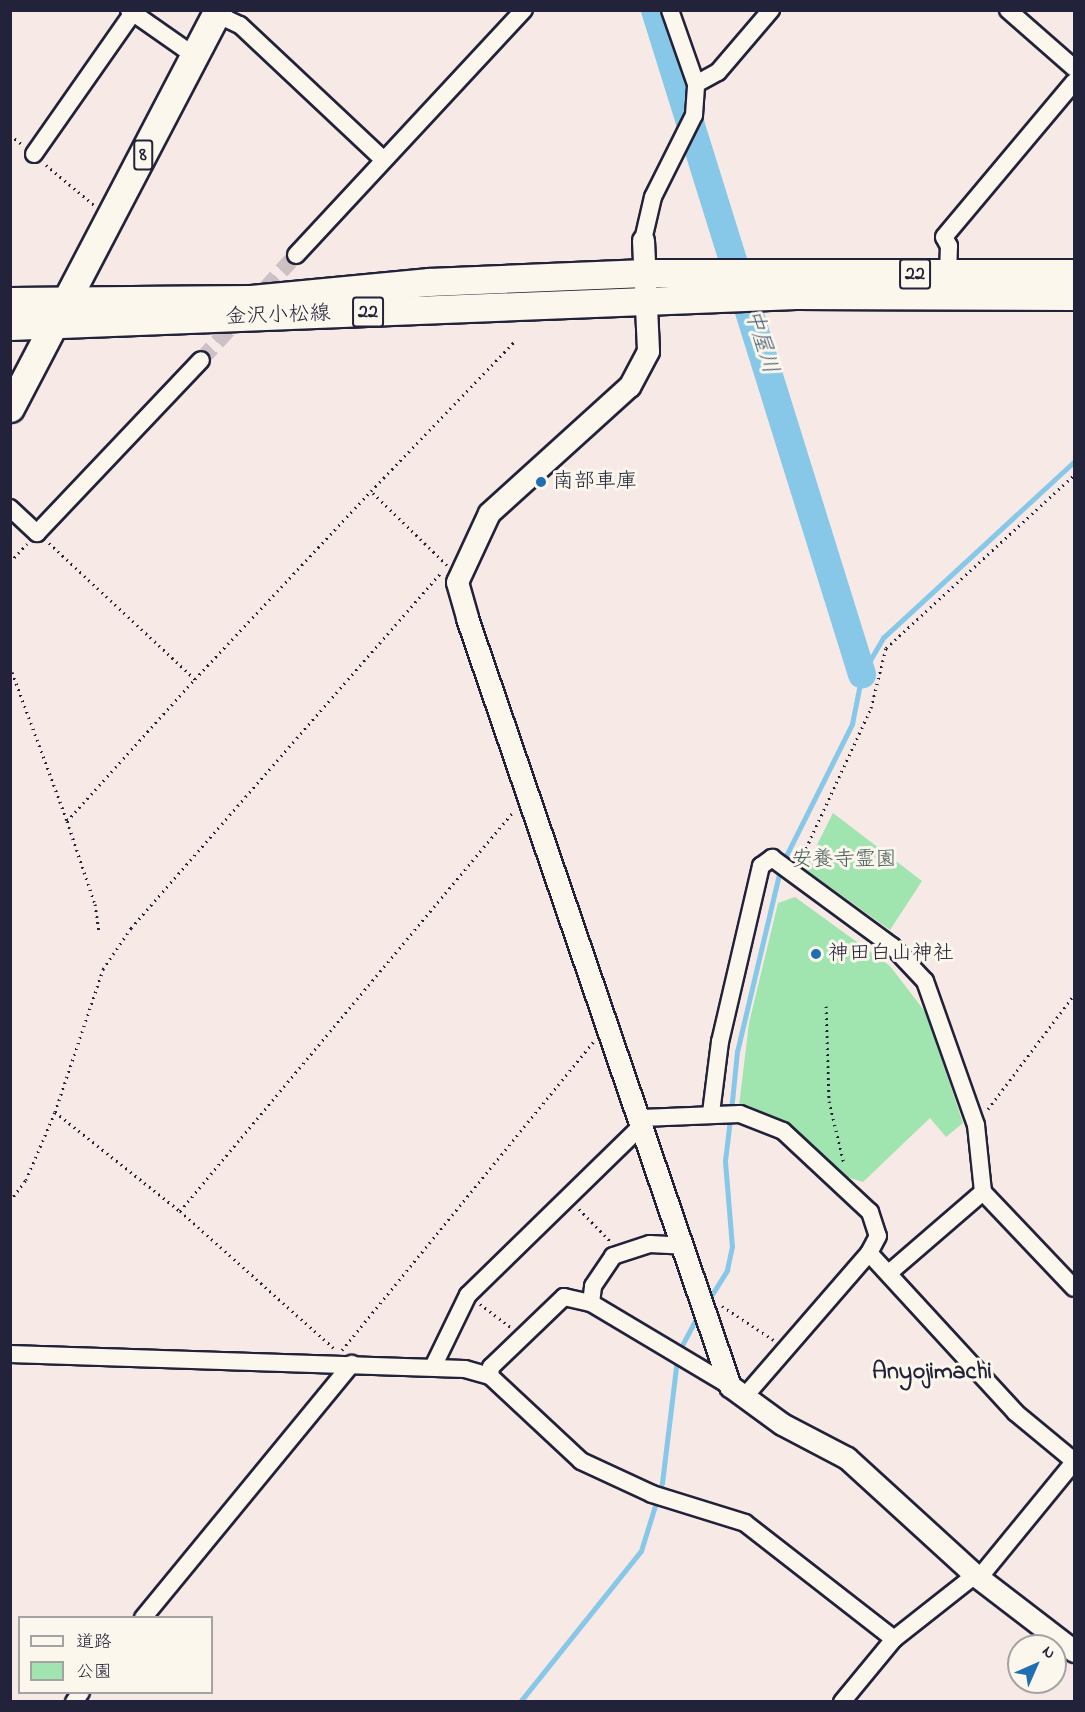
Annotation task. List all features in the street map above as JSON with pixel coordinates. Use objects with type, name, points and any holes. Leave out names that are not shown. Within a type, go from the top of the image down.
[{"type":"main road","name":"8","points":[[66,298],[111,219],[196,57],[217,12]]},
{"type":"main road","name":"金沢小松線","points":[[10,301],[66,298],[251,299],[417,283],[645,273],[725,286]]},
{"type":"main road","name":"22","points":[[725,286],[948,274],[1074,273]]},
{"type":"main road","name":"22","points":[[762,285],[1074,297]]},
{"type":"main road","name":"金沢小松線","points":[[10,326],[647,302],[725,286]]},
{"type":"main road","points":[[10,408],[66,298]]},
{"type":"street","points":[[296,255],[524,10]]},
{"type":"street","points":[[670,10],[696,84],[694,115],[685,138],[653,196],[643,240],[648,351],[629,386],[489,513],[468,549],[457,582],[527,795],[643,1121],[704,1310],[737,1391]]},
{"type":"street","points":[[696,84],[718,72],[771,10]]},
{"type":"street","points":[[1008,10],[1074,68]]},
{"type":"street","points":[[34,154],[130,12],[196,57]]},
{"type":"street","points":[[217,12],[240,25],[384,160]]},
{"type":"street","points":[[948,274],[949,246],[944,237],[1074,82]]},
{"type":"street","points":[[10,508],[37,533],[201,360]]},
{"type":"street","points":[[716,1114],[720,1042],[761,866],[772,858],[892,946],[925,981],[976,1125],[983,1192],[1074,1288]]},
{"type":"street","points":[[433,1367],[468,1295],[569,1200],[643,1121],[740,1114],[783,1131],[850,1193],[873,1220],[878,1236],[869,1252],[788,1349],[737,1391]]},
{"type":"street","points":[[889,1274],[983,1192]]},
{"type":"street","points":[[591,1303],[597,1277],[621,1253],[650,1244],[683,1246]]},
{"type":"street","points":[[842,1701],[894,1639],[977,1576],[1074,1462],[1016,1413],[869,1252]]},
{"type":"street","points":[[490,1376],[521,1335],[564,1297],[591,1303],[737,1391],[782,1424],[847,1458],[977,1576],[1074,1651]]},
{"type":"street","points":[[10,1354],[433,1367],[490,1376],[581,1461],[659,1497],[745,1523],[894,1639]]},
{"type":"street","points":[[144,1616],[352,1364]]},
{"type":"path","points":[[10,135],[111,219]]},
{"type":"path","points":[[67,821],[195,679],[516,340]]},
{"type":"path","points":[[794,873],[871,708],[886,648],[1074,475]]},
{"type":"path","points":[[371,491],[448,566]]},
{"type":"path","points":[[10,562],[37,533],[195,679]]},
{"type":"path","points":[[10,1202],[26,1180],[55,1112],[103,969],[131,928],[448,566],[468,549]]},
{"type":"path","points":[[10,666],[95,904],[99,931]]},
{"type":"path","points":[[180,1211],[527,795]]},
{"type":"path","points":[[976,1125],[1074,995]]},
{"type":"path","points":[[826,1006],[829,1101],[850,1193]]},
{"type":"path","points":[[339,1353],[609,1024]]},
{"type":"path","points":[[55,1112],[180,1211],[352,1364]]},
{"type":"path","points":[[569,1200],[621,1253]]},
{"type":"path","points":[[468,1295],[521,1335]]},
{"type":"path","points":[[704,1310],[720,1305],[788,1349]]},
{"type":"green space","name":"安養寺霊園","points":[[833,813],[922,881],[890,930],[805,869]]},
{"type":"green space","points":[[795,897],[890,966],[926,1013],[963,1123],[946,1137],[930,1118],[863,1182],[841,1175],[783,1121],[739,1106],[749,1023],[778,903]]},
{"type":"waterway","name":"中屋川","points":[[655,10],[862,674]]},
{"type":"waterway","points":[[783,862],[852,724],[862,674],[883,638],[1074,462]]},
{"type":"waterway","points":[[731,1111],[737,1052],[780,870]]},
{"type":"waterway","points":[[708,1301],[727,1270],[732,1247],[725,1161],[730,1119]]},
{"type":"waterway","points":[[679,1351],[698,1316]]},
{"type":"waterway","points":[[520,1702],[641,1551],[662,1483],[677,1359]]},
{"type":"tunnel","points":[[201,360],[296,255]]},
{"type":"place","name":"南部車庫","points":[[541,482]]},
{"type":"place","name":"神田白山神社","points":[[816,954]]},
{"type":"district","name":"Anyojimachi","points":[[932,1373]]}]
